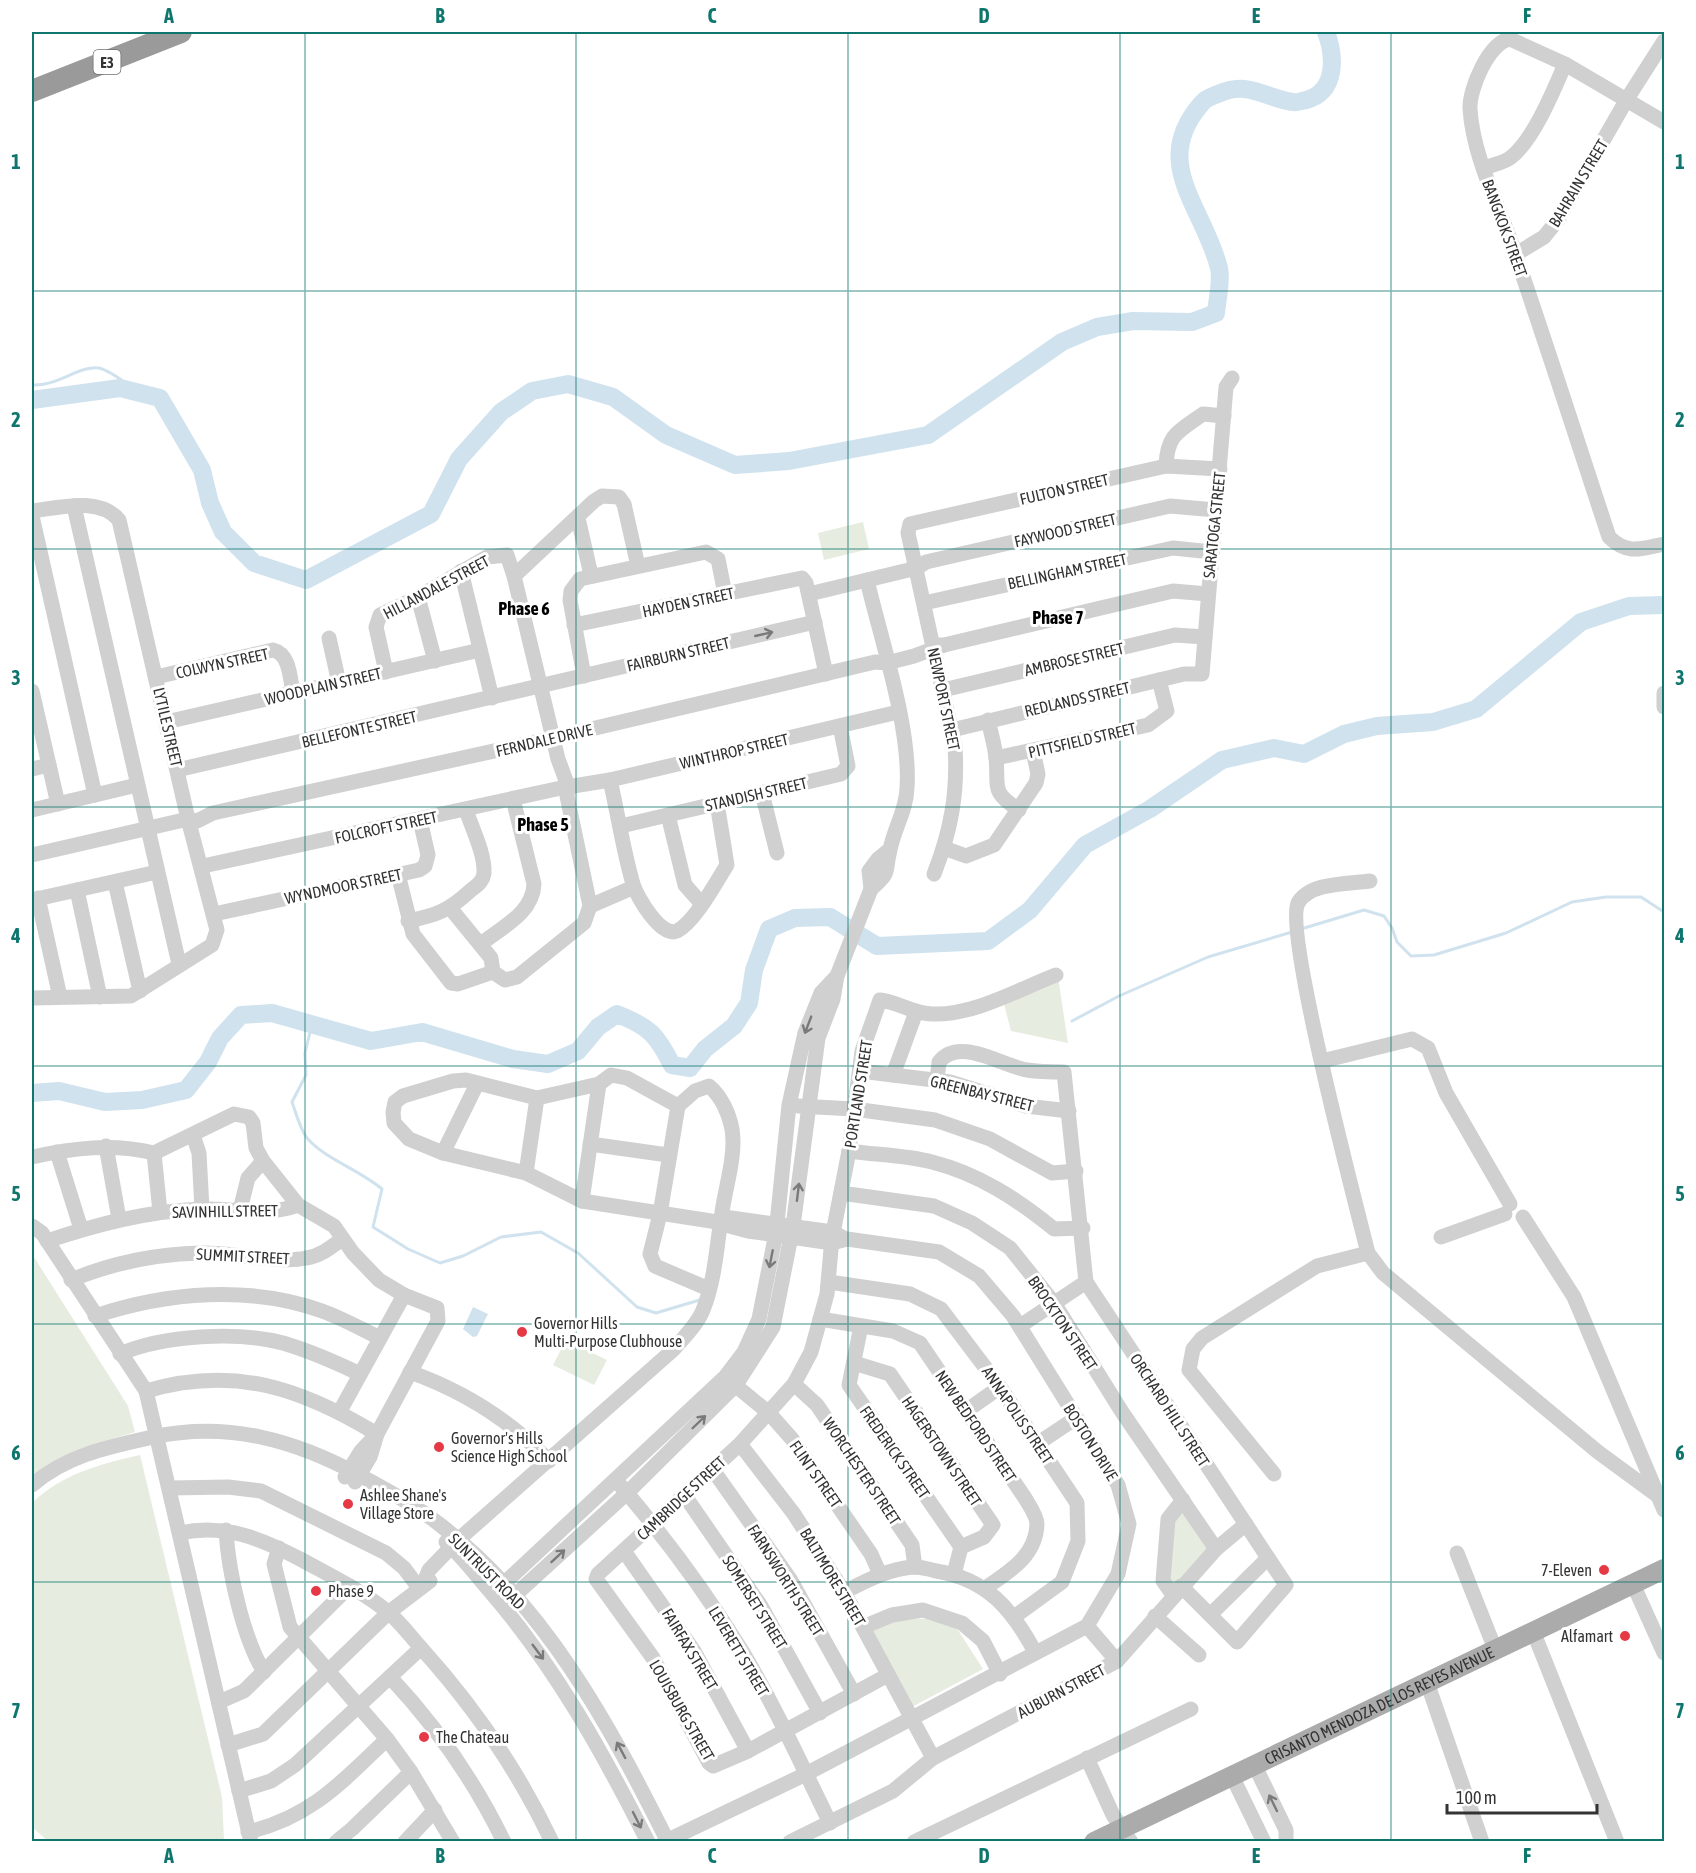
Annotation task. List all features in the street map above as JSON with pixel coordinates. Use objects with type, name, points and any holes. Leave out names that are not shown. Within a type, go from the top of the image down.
[{"type":"highway","name":"E3","points":[[32,75],[144,32]]},
{"type":"highway","name":"E3","points":[[32,92],[181,32]]},
{"type":"main road","name":"CRISANTO MENDOZA DE LOS REYES AVENUE","points":[[1094,1842],[1126,1835],[1232,1776],[1665,1569]]},
{"type":"street","name":"BANGKOK STREET","points":[[1665,122],[1565,64],[1515,40],[1505,40],[1492,49],[1474,89],[1470,105],[1484,168],[1516,254],[1609,537],[1618,545],[1629,550],[1665,544]]},
{"type":"street","name":"BAHRAIN STREET","points":[[1516,254],[1544,237],[1557,221],[1627,99],[1665,41]]},
{"type":"street","points":[[1484,168],[1509,159],[1517,151],[1548,103],[1565,64]]},
{"type":"street","name":"SARATOGA STREET","points":[[1202,674],[1226,387],[1232,378]]},
{"type":"street","points":[[1166,466],[1167,448],[1172,437],[1203,414],[1224,416]]},
{"type":"street","name":"FULTON STREET","points":[[910,524],[1166,466],[1220,469]]},
{"type":"street","points":[[493,972],[506,980],[517,977],[584,923],[590,906],[565,790],[540,713],[539,685],[514,576],[602,496],[620,497],[624,504],[638,566]]},
{"type":"street","points":[[32,998],[123,998],[140,990],[179,964],[74,506]]},
{"type":"street","name":"LYTILE STREET","points":[[32,511],[74,506],[106,509],[119,520],[188,819],[217,930],[212,945],[179,964]]},
{"type":"street","name":"FAYWOOD STREET","points":[[808,594],[916,568],[926,562],[1170,506],[1216,510]]},
{"type":"street","points":[[32,516],[95,795]]},
{"type":"street","points":[[578,518],[586,577]]},
{"type":"street","name":"NEWPORT STREET","points":[[910,524],[908,533],[937,647],[952,730],[957,775],[954,807],[944,848],[934,874]]},
{"type":"street","name":"BELLINGHAM STREET","points":[[924,603],[1173,548],[1212,552]]},
{"type":"street","points":[[584,676],[574,625],[571,591],[586,577],[706,552],[718,559],[725,594]]},
{"type":"street","name":"HILLANDALE STREET","points":[[386,672],[376,621],[380,615],[418,597],[487,557],[507,555],[514,576]]},
{"type":"street","points":[[461,571],[492,698]]},
{"type":"street","name":"HAYDEN STREET","points":[[574,625],[802,578],[806,583],[808,594]]},
{"type":"street","points":[[504,1595],[627,1493],[731,1381],[773,1327],[792,1231],[818,1038],[832,999],[837,976],[871,892],[885,878],[889,870],[890,850],[903,818],[907,788],[906,756],[898,712],[882,660],[867,580]]},
{"type":"street","name":"FERNDALE DRIVE","points":[[32,855],[188,819],[197,821],[213,813],[549,739],[1173,591],[1208,594]]},
{"type":"street","points":[[808,594],[826,674]]},
{"type":"street","points":[[418,597],[435,661]]},
{"type":"street","name":"FAIRBURN STREET","points":[[539,685],[815,622]]},
{"type":"street","name":"AMBROSE STREET","points":[[943,690],[1176,635],[1205,637]]},
{"type":"street","points":[[329,638],[339,683]]},
{"type":"street","name":"COLWYN STREET","points":[[156,677],[273,651],[280,652],[285,657],[293,693]]},
{"type":"street","name":"WOODPLAIN STREET","points":[[166,722],[480,651]]},
{"type":"street","name":"REDLANDS STREET","points":[[952,730],[1184,674],[1202,674]]},
{"type":"street","name":"PITTSFIELD STREET","points":[[996,758],[1148,725],[1167,711],[1159,680]]},
{"type":"street","name":"BELLEFONTE STREET","points":[[177,770],[492,698],[539,685]]},
{"type":"street","points":[[32,691],[36,727],[49,765],[58,804]]},
{"type":"street","points":[[1665,693],[1665,707]]},
{"type":"street","name":"WINTHROP STREET","points":[[565,790],[898,712]]},
{"type":"street","points":[[988,720],[996,758],[998,794],[1019,810]]},
{"type":"street","name":"STANDISH STREET","points":[[621,826],[841,774],[848,766],[840,726]]},
{"type":"street","points":[[944,848],[966,856],[994,845],[1036,783],[1038,774],[1033,751]]},
{"type":"street","points":[[32,769],[49,765]]},
{"type":"street","points":[[610,780],[634,886],[663,930],[675,932],[686,925],[727,865],[717,803]]},
{"type":"street","points":[[32,810],[137,785]]},
{"type":"street","name":"FOLCROFT STREET","points":[[202,866],[513,799],[565,790]]},
{"type":"street","points":[[762,793],[777,853]]},
{"type":"street","points":[[481,944],[527,908],[534,894],[534,884],[513,799]]},
{"type":"street","points":[[408,921],[451,909],[481,882],[484,874],[466,810]]},
{"type":"street","points":[[668,815],[685,885],[701,903]]},
{"type":"street","name":"WYNDMOOR STREET","points":[[214,915],[419,870],[428,861],[420,820]]},
{"type":"street","points":[[871,892],[869,871],[878,859],[890,850]]},
{"type":"street","points":[[60,998],[35,899],[157,872]]},
{"type":"street","points":[[398,874],[413,934],[451,984],[458,984],[493,972]]},
{"type":"street","points":[[1370,880],[1315,889],[1302,897],[1295,912],[1322,1061],[1368,1253],[1383,1273],[1598,1452],[1658,1496]]},
{"type":"street","points":[[115,882],[140,990]]},
{"type":"street","points":[[590,906],[634,886]]},
{"type":"street","points":[[77,890],[100,998]]},
{"type":"street","points":[[451,909],[491,958],[493,972]]},
{"type":"street","name":"PORTLAND STREET","points":[[820,1318],[829,1282],[832,1237],[849,1151],[862,1051],[880,1000],[916,1012],[934,1014],[973,1008],[1056,975]]},
{"type":"street","points":[[504,1595],[616,1480],[731,1381],[759,1319],[776,1228],[789,1105],[805,1033],[820,993],[837,976]]},
{"type":"street","points":[[893,1075],[916,1012]]},
{"type":"street","points":[[1322,1061],[1412,1040],[1428,1048],[1446,1093],[1508,1209],[1512,1221],[1523,1218],[1574,1297],[1665,1510]]},
{"type":"street","points":[[937,1080],[939,1062],[949,1053],[958,1051],[976,1054],[1025,1070],[1064,1072],[1083,1228],[1086,1282],[1020,1326]]},
{"type":"street","name":"GREENBAY STREET","points":[[860,1071],[937,1080],[1026,1106],[1069,1111]]},
{"type":"street","points":[[678,1106],[627,1078],[611,1075],[599,1084],[537,1098],[466,1080],[453,1081],[403,1096],[396,1102],[393,1113],[394,1123],[409,1139],[442,1153],[526,1173],[582,1201],[832,1237]]},
{"type":"street","points":[[442,1153],[477,1084]]},
{"type":"street","points":[[582,1201],[599,1084]]},
{"type":"street","points":[[228,1745],[263,1734],[388,1613],[436,1577],[459,1543],[673,1350],[693,1328],[703,1311],[709,1289],[717,1221],[733,1143],[729,1117],[716,1092],[709,1086],[695,1091],[678,1106],[668,1155],[660,1214],[650,1254],[655,1266],[709,1289]]},
{"type":"street","points":[[526,1173],[537,1098]]},
{"type":"street","points":[[789,1105],[854,1109],[935,1120],[990,1139],[1052,1173],[1076,1171]]},
{"type":"street","points":[[32,1157],[106,1146],[135,1148],[154,1153],[234,1114],[241,1113],[249,1117],[253,1123],[255,1142],[263,1161],[298,1205],[334,1226],[369,1272],[404,1296],[437,1308],[438,1321],[377,1434],[370,1457],[352,1476]]},
{"type":"street","points":[[193,1135],[199,1153],[202,1209]]},
{"type":"street","points":[[590,1144],[668,1155]]},
{"type":"street","points":[[106,1146],[119,1219]]},
{"type":"street","points":[[849,1151],[931,1162],[972,1175],[1017,1200],[1054,1229],[1083,1228]]},
{"type":"street","points":[[57,1152],[81,1229]]},
{"type":"street","points":[[154,1153],[160,1212]]},
{"type":"street","points":[[240,1210],[248,1178],[263,1161]]},
{"type":"street","name":"BROCKTON STREET","points":[[841,1193],[934,1206],[972,1224],[1010,1248],[1054,1304],[1122,1412],[1216,1549]]},
{"type":"street","name":"SAVINHILL STREET","points":[[47,1241],[119,1219],[160,1212],[202,1209],[276,1212],[298,1205]]},
{"type":"street","points":[[1441,1237],[1508,1209]]},
{"type":"street","points":[[32,1226],[47,1241],[146,1391],[250,1837],[286,1821],[315,1804],[387,1739]]},
{"type":"street","name":"BOSTON DRIVE","points":[[832,1237],[939,1252],[979,1276],[1020,1326],[1118,1485],[1129,1524],[1118,1574],[1087,1626]]},
{"type":"street","name":"SUMMIT STREET","points":[[71,1280],[121,1263],[169,1255],[231,1253],[304,1259],[325,1252],[342,1239]]},
{"type":"street","points":[[1274,1474],[1189,1370],[1193,1349],[1202,1338],[1317,1266],[1368,1253]]},
{"type":"street","name":"ANNAPOLIS STREET","points":[[829,1282],[910,1294],[941,1309],[1000,1387],[1077,1503],[1078,1541],[1062,1582],[1014,1617]]},
{"type":"street","name":"ORCHARD HILL STREET","points":[[1086,1282],[1286,1585],[1237,1642],[1210,1616],[1177,1590]]},
{"type":"street","points":[[95,1316],[162,1300],[209,1295],[253,1296],[321,1310],[380,1338]]},
{"type":"street","points":[[339,1411],[404,1296]]},
{"type":"street","name":"NEW BEDFORD STREET","points":[[820,1318],[893,1331],[920,1343],[1025,1498],[1037,1523],[1030,1553],[1016,1567],[984,1589]]},
{"type":"street","name":"CAMBRIDGE STREET","points":[[597,1584],[598,1574],[740,1444],[794,1384],[811,1352],[820,1318]]},
{"type":"street","name":"FREDERICK STREET","points":[[861,1326],[849,1386],[961,1547]]},
{"type":"street","points":[[120,1353],[132,1348],[191,1338],[255,1339],[282,1343],[360,1374]]},
{"type":"street","name":"HAGERSTOWN STREET","points":[[854,1363],[890,1374],[993,1525],[984,1537],[961,1547]]},
{"type":"street","points":[[410,1372],[445,1385],[482,1406],[521,1434],[549,1461]]},
{"type":"street","points":[[146,1391],[172,1383],[218,1378],[291,1391],[339,1411],[377,1434]]},
{"type":"street","name":"FLINT STREET","points":[[731,1381],[769,1413],[792,1439],[871,1554],[880,1574]]},
{"type":"street","name":"WORCHESTER STREET","points":[[794,1384],[817,1405],[912,1545],[915,1567]]},
{"type":"street","points":[[966,1411],[1000,1387]]},
{"type":"street","points":[[1037,1444],[1076,1418]]},
{"type":"street","name":"SUNTRUST ROAD","points":[[32,1485],[55,1467],[100,1449],[159,1441],[232,1438],[283,1450],[352,1476],[413,1506],[459,1543],[504,1595],[560,1652],[606,1721],[670,1841]]},
{"type":"street","name":"SUNTRUST ROAD","points":[[32,1496],[60,1475],[82,1464],[159,1441]]},
{"type":"street","name":"BALTIMORE STREET","points":[[740,1444],[794,1514],[844,1592],[933,1758]]},
{"type":"street","name":"FARNSWORTH STREET","points":[[713,1470],[790,1579],[854,1694]]},
{"type":"street","name":"LEVERETT STREET","points":[[616,1480],[653,1524],[735,1640],[830,1823]]},
{"type":"street","points":[[170,1488],[228,1487],[261,1491],[386,1553],[421,1586]]},
{"type":"street","name":"SOMERSET STREET","points":[[685,1496],[761,1606],[819,1713]]},
{"type":"street","points":[[1177,1590],[1163,1581],[1168,1519],[1183,1500]]},
{"type":"street","name":"AUBURN STREET","points":[[790,1842],[893,1791],[933,1758],[1117,1661],[1177,1590],[1216,1549],[1246,1524]]},
{"type":"street","points":[[180,1533],[209,1528],[251,1536],[279,1548],[350,1586],[388,1613],[468,1702],[530,1796],[552,1842]]},
{"type":"street","points":[[226,1530],[228,1554],[252,1650],[264,1672]]},
{"type":"street","points":[[954,1574],[961,1547]]},
{"type":"street","points":[[279,1548],[274,1564],[287,1621],[298,1638],[387,1739],[411,1772],[453,1842]]},
{"type":"street","name":"FAIRFAX STREET","points":[[624,1551],[694,1651],[748,1751]]},
{"type":"street","points":[[1457,1553],[1495,1649]]},
{"type":"street","points":[[1210,1616],[1268,1558]]},
{"type":"street","points":[[844,1592],[880,1574],[915,1567],[954,1574],[996,1596],[1014,1617],[1035,1652]]},
{"type":"street","name":"LOUISBURG STREET","points":[[597,1584],[653,1658],[709,1763],[718,1765],[748,1751],[888,1675]]},
{"type":"street","points":[[1634,1584],[1665,1653]]},
{"type":"street","points":[[219,1702],[244,1691],[350,1586]]},
{"type":"street","name":"SUNTRUST ROAD","points":[[504,1595],[591,1732],[648,1842]]},
{"type":"street","points":[[863,1627],[892,1615],[923,1610],[933,1613],[962,1623],[983,1641],[1000,1674]]},
{"type":"street","points":[[1155,1616],[1198,1655]]},
{"type":"street","points":[[670,1841],[726,1810],[741,1807],[1000,1674],[1035,1652],[1087,1626],[1117,1661]]},
{"type":"street","points":[[1533,1631],[1617,1842]]},
{"type":"street","points":[[239,1791],[283,1775],[421,1648]]},
{"type":"street","points":[[390,1677],[446,1742],[478,1793],[504,1842]]},
{"type":"street","points":[[1427,1682],[1482,1842]]},
{"type":"street","points":[[914,1842],[1191,1709]]},
{"type":"street","points":[[1087,1758],[1126,1835]]},
{"type":"street","points":[[1255,1766],[1286,1830],[1286,1842]]},
{"type":"street","points":[[336,1842],[411,1772]]},
{"type":"street","points":[[1232,1776],[1264,1842]]},
{"type":"street","points":[[405,1842],[435,1810]]},
{"type":"shaded area","points":[[863,522],[869,549],[824,560],[818,533]]},
{"type":"shaded area","points":[[1058,977],[1068,1043],[1011,1031],[1003,1000]]},
{"type":"shaded area","points":[[32,1254],[128,1406],[135,1432],[85,1447],[32,1475]]},
{"type":"shaded area","points":[[566,1340],[607,1360],[594,1385],[553,1365]]},
{"type":"shaded area","points":[[140,1455],[222,1797],[224,1841],[48,1841],[32,1827],[32,1503],[69,1477],[96,1466]]},
{"type":"shaded area","points":[[1184,1511],[1209,1546],[1176,1587],[1168,1579],[1174,1521]]},
{"type":"shaded area","points":[[935,1618],[956,1627],[983,1669],[912,1707],[872,1630],[900,1620]]},
{"type":"water","points":[[473,1307],[488,1314],[477,1336],[473,1337],[463,1329]]},
{"type":"waterway","points":[[32,400],[120,388],[160,398],[202,470],[210,503],[223,532],[254,563],[306,580],[431,514],[459,459],[501,412],[532,391],[568,384],[613,397],[666,435],[735,465],[789,461],[928,435],[1062,342],[1097,327],[1133,321],[1192,322],[1216,313],[1220,285],[1219,268],[1212,246],[1185,185],[1180,165],[1180,146],[1187,125],[1204,101],[1229,90],[1247,89],[1295,102],[1316,96],[1323,89],[1331,72],[1331,52],[1326,32]]},
{"type":"waterway","points":[[32,385],[50,383],[84,370],[99,368],[115,375],[140,393]]},
{"type":"waterway","points":[[32,1093],[59,1091],[105,1102],[142,1100],[186,1090],[208,1062],[220,1038],[241,1015],[272,1013],[371,1041],[422,1032],[513,1059],[548,1064],[578,1051],[598,1027],[617,1014],[637,1023],[651,1033],[662,1046],[672,1065],[690,1068],[705,1049],[734,1026],[749,1003],[754,970],[769,929],[795,918],[830,917],[877,946],[988,941],[1030,910],[1085,845],[1150,809],[1222,760],[1274,748],[1304,754],[1344,734],[1377,726],[1433,722],[1476,709],[1581,622],[1629,606],[1664,605]]},
{"type":"waterway","points":[[1301,929],[1364,910],[1384,916],[1397,942],[1411,956],[1434,955],[1506,933],[1572,902],[1606,897],[1641,897],[1664,912]]},
{"type":"waterway","points":[[1072,1021],[1119,996],[1208,957],[1292,932]]},
{"type":"waterway","points":[[312,1024],[305,1053],[306,1075],[292,1102],[302,1130],[314,1145],[382,1189],[373,1227],[408,1249],[440,1263],[463,1256],[501,1237],[541,1232],[578,1253],[637,1307],[656,1313],[703,1299]]},
{"type":"place","name":"Governor Hills Multi-Purpose Clubhouse","points":[[522,1332]]},
{"type":"place","name":"Governor's Hills Science High School","points":[[439,1447]]},
{"type":"place","name":"Ashlee Shane's Village Store","points":[[348,1504]]},
{"type":"place","name":"7-Eleven","points":[[1604,1570]]},
{"type":"place","name":"Phase 9","points":[[316,1591]]},
{"type":"place","name":"Alfamart","points":[[1625,1636]]},
{"type":"place","name":"The Chateau","points":[[424,1737]]},
{"type":"district","name":"Phase 6","points":[[524,608]]},
{"type":"district","name":"Phase 7","points":[[1058,617]]},
{"type":"district","name":"Phase 5","points":[[543,824]]}]
